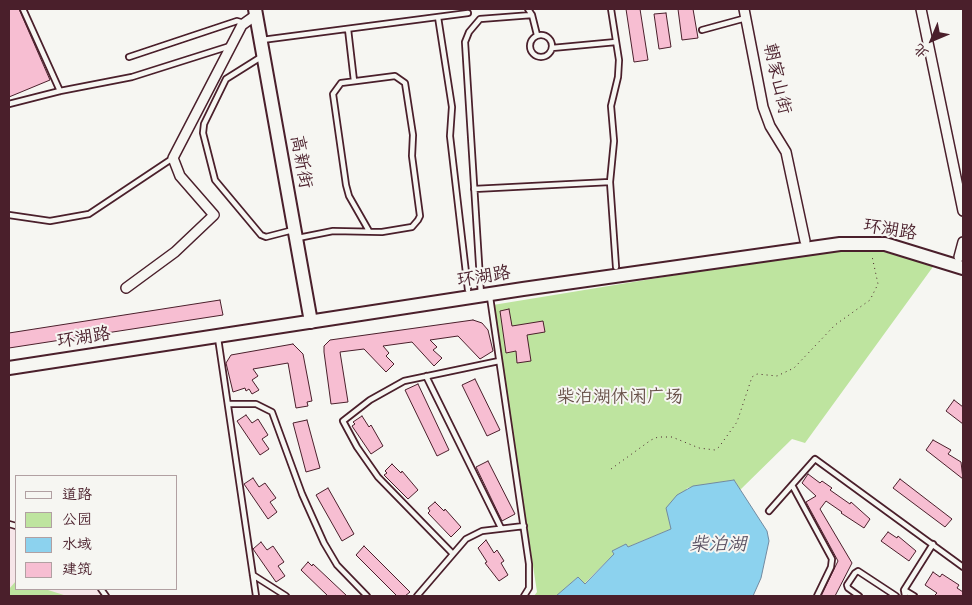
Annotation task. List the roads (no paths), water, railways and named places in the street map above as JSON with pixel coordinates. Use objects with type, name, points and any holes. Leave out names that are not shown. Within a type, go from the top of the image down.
[{"type":"street","points":[[921,9],[963,211]]},
{"type":"street","points":[[126,288],[175,252],[214,216],[180,176],[173,158],[245,23],[256,12]]},
{"type":"street","name":"高新街","points":[[256,12],[311,318]]},
{"type":"street","name":"朝家山街","points":[[745,13],[763,107],[774,135],[786,152],[804,241]]},
{"type":"street","name":"环湖路","points":[[480,292],[616,267],[851,235],[886,236],[962,261]]},
{"type":"street","points":[[962,261],[963,242]]},
{"type":"street","name":"环湖路","points":[[9,360],[311,318],[480,292],[840,244],[869,243],[898,247],[962,261]]},
{"type":"street","name":"环湖路","points":[[9,368],[217,336],[311,318]]},
{"type":"lane","points":[[24,9],[60,90]]},
{"type":"lane","points":[[528,9],[532,15],[537,35]]},
{"type":"lane","points":[[532,15],[536,9]]},
{"type":"lane","points":[[611,9],[619,68],[611,106],[614,141],[610,182],[616,267]]},
{"type":"lane","points":[[260,40],[468,13]]},
{"type":"lane","points":[[702,30],[745,13]]},
{"type":"lane","points":[[480,292],[465,42],[472,27],[480,19],[532,15]]},
{"type":"lane","points":[[438,17],[452,107],[450,136],[480,292],[499,361],[524,526],[529,564],[529,588],[524,596]]},
{"type":"lane","points":[[129,57],[236,21],[245,23]]},
{"type":"lane","points":[[348,28],[354,81]]},
{"type":"lane","points":[[537,35],[547,37],[551,42],[552,48],[548,54],[543,56],[535,55],[530,44],[537,35]]},
{"type":"lane","points":[[552,48],[616,42]]},
{"type":"lane","points":[[9,104],[60,90],[132,77],[232,46]]},
{"type":"lane","points":[[263,56],[226,79],[204,124],[203,133],[215,180],[261,235],[266,237],[333,231],[382,232],[412,227],[420,216],[412,156],[413,135],[405,83],[401,78],[386,76],[341,83],[333,94],[346,185],[349,196],[369,231]]},
{"type":"lane","points":[[9,215],[50,222],[89,214],[173,158]]},
{"type":"lane","points":[[474,189],[610,182]]},
{"type":"lane","points":[[217,336],[256,596]]},
{"type":"lane","points":[[453,554],[378,477],[357,447],[343,421],[360,407],[404,381],[499,361]]},
{"type":"lane","points":[[426,376],[501,528]]},
{"type":"lane","points":[[228,404],[256,404],[272,412],[302,494],[324,543],[338,565],[367,596]]},
{"type":"lane","points":[[769,511],[815,460],[963,567]]},
{"type":"lane","points":[[792,485],[832,559],[831,567],[817,596]]},
{"type":"lane","points":[[418,596],[453,554],[472,535],[482,531],[524,526]]},
{"type":"lane","points":[[904,596],[904,590],[933,544]]},
{"type":"lane","points":[[859,596],[848,588],[855,572],[858,571],[896,596]]},
{"type":"lane","points":[[253,575],[286,596]]},
{"type":"lane","points":[[904,590],[914,596]]},
{"type":"water","name":"柴泊湖","points":[[734,480],[767,531],[769,541],[761,578],[753,596],[556,596],[578,577],[585,584],[614,554],[612,551],[626,544],[628,547],[671,529],[666,508],[677,495],[693,486]]},
{"type":"park label","name":"柴泊湖休闲广场","points":[[620,398]]}]
